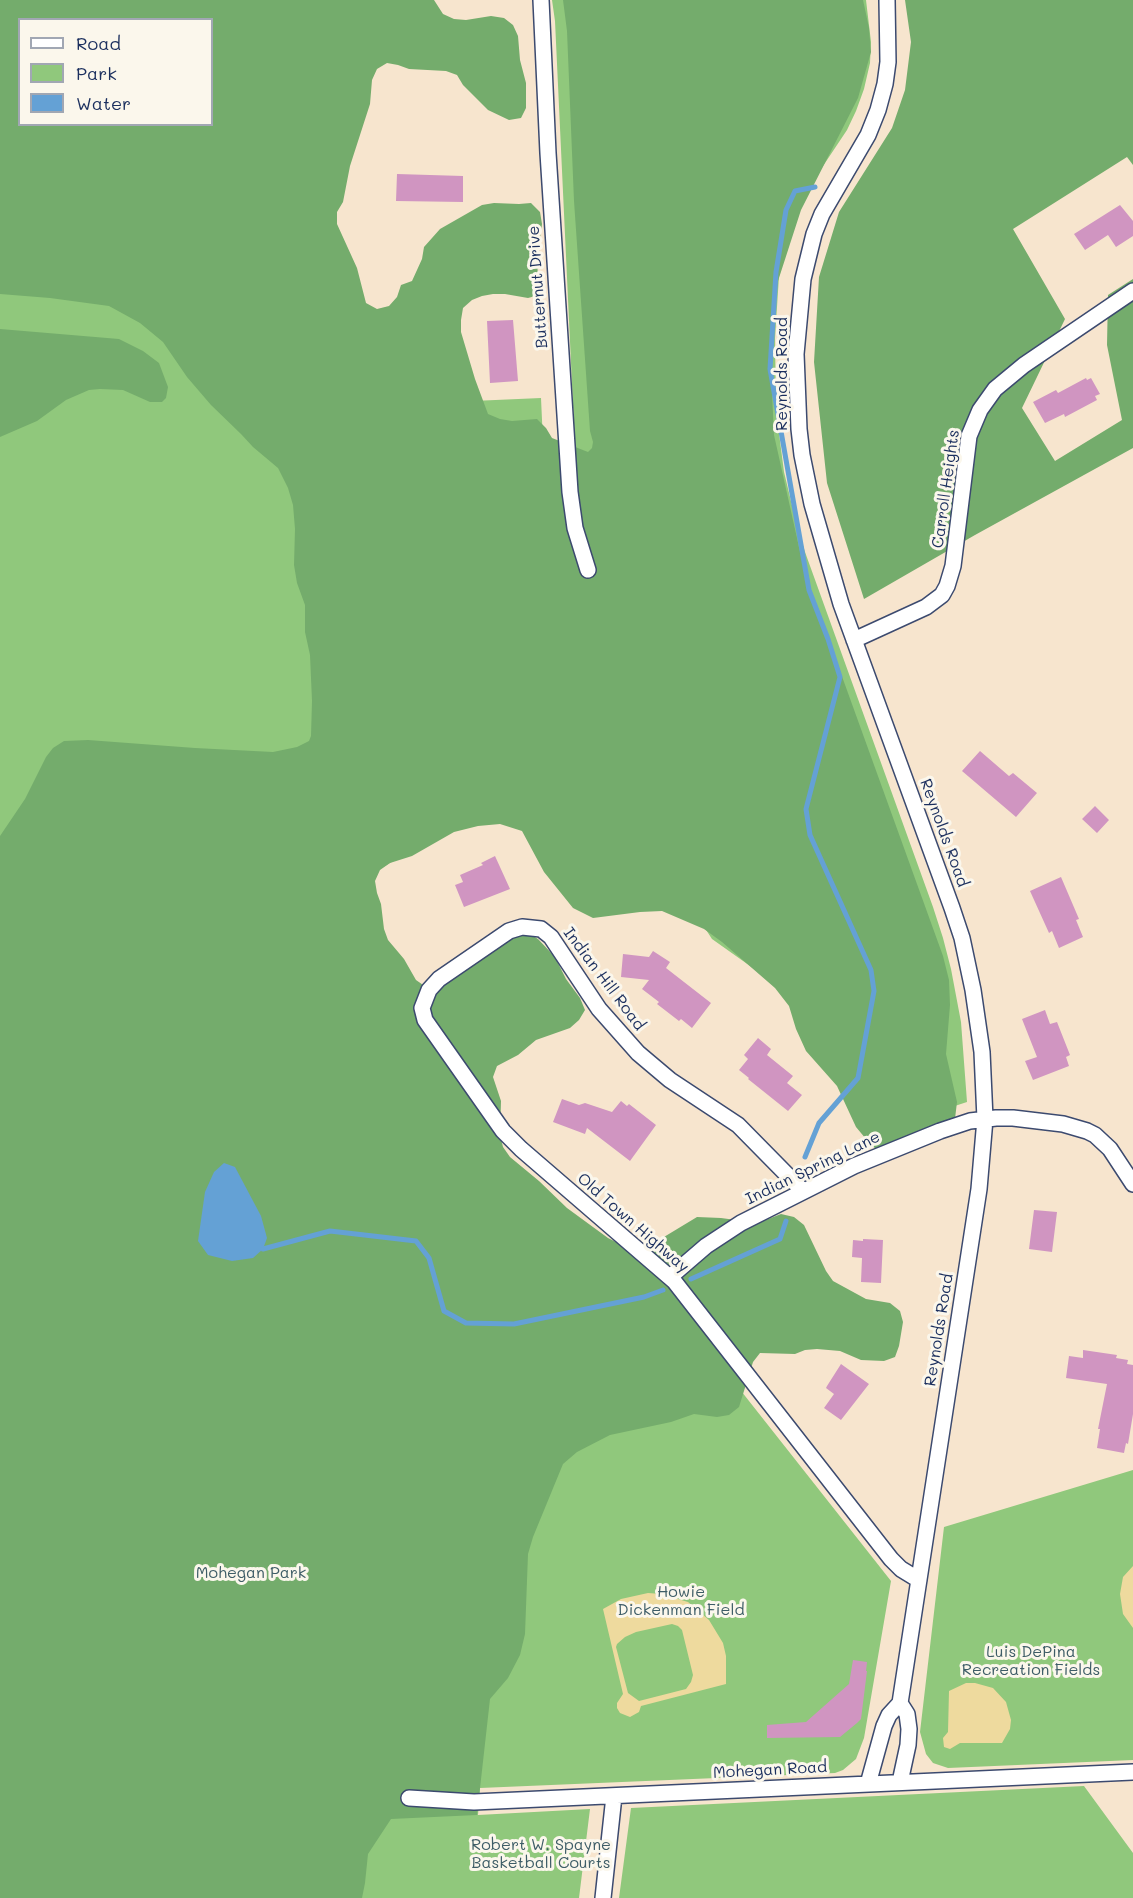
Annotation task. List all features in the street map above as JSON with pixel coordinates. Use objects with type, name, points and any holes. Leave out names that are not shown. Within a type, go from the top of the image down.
[{"type":"street","name":"Butternut Drive","points":[[541,0],[548,153],[570,492],[575,528],[588,570]]},
{"type":"street","name":"Reynolds Road","points":[[868,1784],[884,1726],[889,1715],[900,1703],[979,1189],[986,1119],[982,1052],[973,990],[962,938],[841,604],[806,478],[799,429],[796,382],[797,334],[803,279],[814,234],[822,214],[868,135],[882,97],[888,48],[887,0]]},
{"type":"street","name":"Carroll Heights","points":[[854,640],[927,607],[942,595],[953,566],[969,436],[980,410],[995,389],[1023,365],[1133,291]]},
{"type":"street","name":"Indian Hill Road","points":[[423,1002],[429,990],[440,979],[509,931],[522,927],[541,929],[551,937],[600,1009],[632,1047],[670,1080],[738,1125],[803,1191]]},
{"type":"street","name":"Old Town Highway","points":[[423,1002],[422,1013],[428,1025],[503,1131],[670,1277],[891,1559],[901,1569],[919,1580]]},
{"type":"street","name":"Indian Spring Lane","points":[[670,1277],[723,1234],[803,1191],[854,1166],[970,1121],[1005,1118],[1030,1119],[1063,1124],[1087,1131],[1110,1149],[1133,1184]]},
{"type":"street","name":"Reynolds Road","points":[[900,1703],[907,1714],[909,1729],[900,1782]]},
{"type":"street","name":"Mohegan Road","points":[[409,1798],[468,1802],[1133,1772]]},
{"type":"street","points":[[603,1898],[614,1796]]},
{"type":"green space","points":[[0,0],[328,0],[313,408],[541,398],[549,573],[579,534],[555,21],[552,0],[866,0],[871,42],[870,63],[864,89],[847,130],[803,196],[779,276],[775,338],[776,410],[784,472],[805,552],[943,938],[961,1022],[967,1102],[906,1122],[791,995],[712,939],[638,825],[557,766],[328,899],[490,1141],[678,1311],[891,1581],[864,1738],[856,1759],[843,1770],[835,1773],[480,1788],[478,1815],[590,1809],[579,1898],[0,1898]]},
{"type":"green space","name":"Mohegan Park","points":[[0,0],[434,0],[443,14],[454,19],[466,20],[491,16],[504,18],[513,25],[518,36],[520,60],[526,83],[526,108],[521,118],[509,120],[488,110],[463,85],[457,75],[446,71],[409,69],[387,63],[377,69],[372,80],[370,104],[350,166],[343,202],[337,212],[337,224],[357,268],[366,303],[377,309],[389,306],[397,297],[401,285],[412,281],[422,259],[424,247],[440,229],[482,205],[531,203],[540,212],[542,224],[537,260],[539,295],[528,298],[493,294],[472,300],[463,308],[461,332],[488,414],[512,421],[537,419],[552,438],[588,452],[593,442],[590,431],[574,201],[567,31],[563,0],[863,0],[871,52],[858,98],[801,210],[778,281],[770,350],[774,435],[805,574],[943,956],[949,980],[950,1005],[946,1054],[957,1102],[954,1127],[934,1142],[890,1160],[871,1145],[856,1127],[837,1086],[806,1051],[789,1006],[775,988],[704,929],[662,911],[593,918],[573,908],[544,872],[522,831],[500,824],[454,832],[412,856],[390,863],[380,870],[375,881],[388,940],[404,959],[416,980],[426,987],[473,953],[527,932],[538,939],[555,957],[566,979],[580,998],[585,1010],[579,1020],[570,1028],[536,1040],[518,1055],[497,1066],[493,1077],[501,1101],[500,1135],[503,1147],[510,1157],[567,1208],[608,1238],[630,1249],[642,1248],[654,1243],[697,1217],[758,1223],[781,1214],[794,1217],[804,1225],[833,1281],[866,1299],[890,1303],[900,1311],[903,1322],[899,1346],[895,1357],[884,1361],[861,1360],[840,1351],[817,1349],[795,1354],[760,1353],[753,1362],[739,1407],[729,1415],[717,1417],[694,1414],[671,1422],[610,1435],[577,1452],[563,1464],[528,1554],[525,1634],[520,1655],[508,1678],[490,1699],[477,1815],[391,1819],[368,1854],[362,1898],[0,1898],[0,836],[25,799],[46,757],[53,748],[64,741],[88,740],[273,752],[297,747],[309,741],[311,736],[310,655],[305,632],[305,605],[297,583],[294,565],[293,505],[278,468],[253,447],[211,405],[187,377],[163,342],[140,323],[109,306],[0,294]]},
{"type":"green space","points":[[905,0],[1133,0],[1133,165],[1127,157],[1013,229],[1065,319],[1022,408],[1055,461],[1122,420],[1107,345],[1108,295],[1133,279],[1133,448],[864,599],[827,483],[814,362],[819,277],[839,212],[892,128],[905,90],[911,42]]},
{"type":"green space","points":[[0,329],[119,339],[143,351],[159,363],[168,387],[166,398],[162,402],[150,402],[123,390],[89,390],[66,400],[37,421],[0,437]]},
{"type":"green space","name":"Luis DePina Recreation Fields","points":[[1133,1470],[1133,1760],[948,1768],[933,1763],[926,1754],[920,1732],[944,1527]]},
{"type":"green space","points":[[1084,1786],[1133,1853],[1133,1898],[619,1898],[631,1808]]},
{"type":"sand","points":[[1133,1566],[1133,1628],[1123,1614],[1120,1594],[1123,1577]]},
{"type":"sand","points":[[648,1593],[661,1594],[688,1602],[709,1620],[723,1643],[726,1656],[726,1684],[641,1706],[639,1712],[630,1717],[620,1713],[617,1703],[623,1694],[603,1609],[621,1599]],"holes":[[[672,1624],[682,1630],[693,1675],[691,1682],[686,1689],[639,1701],[628,1693],[617,1644],[636,1632]]]},
{"type":"sand","points":[[966,1683],[993,1688],[1006,1702],[1011,1720],[1010,1729],[1002,1743],[960,1743],[950,1749],[944,1747],[943,1738],[948,1732],[949,1691]]},
{"type":"water","points":[[224,1163],[235,1167],[261,1216],[267,1238],[263,1249],[253,1258],[232,1261],[208,1255],[198,1241],[205,1192],[214,1172]]},
{"type":"building","points":[[397,174],[463,176],[463,202],[396,201]]},
{"type":"building","points":[[1120,205],[1133,221],[1133,236],[1116,247],[1108,235],[1085,250],[1074,234]]},
{"type":"building","points":[[513,320],[518,381],[490,383],[487,321]]},
{"type":"building","points":[[1086,378],[1087,380],[1091,378],[1100,394],[1095,396],[1097,400],[1065,417],[1064,414],[1045,423],[1033,402],[1056,390],[1058,393]]},
{"type":"building","points":[[980,751],[1009,776],[1013,773],[1037,793],[1016,817],[962,771]]},
{"type":"building","points":[[1095,806],[1109,820],[1097,833],[1082,819]]},
{"type":"building","points":[[495,856],[510,889],[464,907],[455,885],[463,882],[460,875],[483,865],[481,863]]},
{"type":"building","points":[[1061,877],[1079,919],[1076,920],[1083,937],[1059,948],[1052,931],[1049,933],[1030,891]]},
{"type":"building","points":[[653,951],[670,962],[666,968],[711,1003],[692,1028],[657,1004],[659,1002],[642,989],[649,980],[621,977],[623,954],[649,957]]},
{"type":"building","points":[[1045,1010],[1050,1024],[1057,1022],[1070,1055],[1066,1057],[1069,1066],[1033,1080],[1025,1061],[1037,1057],[1022,1019]]},
{"type":"building","points":[[758,1038],[771,1049],[767,1055],[793,1076],[787,1083],[802,1095],[788,1111],[739,1070],[748,1059],[744,1055]]},
{"type":"building","points":[[562,1099],[579,1105],[585,1103],[612,1112],[621,1101],[627,1106],[629,1104],[656,1125],[630,1161],[587,1128],[585,1134],[553,1122]]},
{"type":"building","points":[[1034,1210],[1057,1212],[1052,1252],[1029,1249]]},
{"type":"building","points":[[863,1239],[883,1240],[881,1283],[861,1282],[862,1258],[852,1257],[853,1240],[863,1241]]},
{"type":"building","points":[[1083,1350],[1117,1355],[1116,1358],[1128,1360],[1127,1364],[1133,1365],[1133,1414],[1128,1444],[1126,1443],[1124,1453],[1097,1448],[1100,1429],[1098,1429],[1107,1384],[1066,1378],[1069,1356],[1083,1358]]},
{"type":"building","points":[[841,1364],[869,1384],[841,1420],[824,1408],[834,1394],[826,1388]]},
{"type":"building","points":[[853,1660],[867,1662],[861,1719],[857,1723],[840,1737],[767,1738],[767,1725],[806,1722],[849,1684]]},
{"type":"waterway","points":[[805,1157],[819,1123],[858,1078],[874,991],[871,970],[810,835],[806,809],[840,677],[809,590],[770,369],[776,272],[786,210],[795,191],[815,187]]},
{"type":"waterway","points":[[691,1279],[780,1239],[786,1221]]},
{"type":"waterway","points":[[263,1249],[330,1231],[416,1241],[429,1258],[444,1311],[466,1323],[514,1324],[644,1297],[663,1290]]},
{"type":"park label","name":"Howie Dickenman Field","points":[[681,1601]]},
{"type":"park label","name":"Robert W. Spayne Basketball Courts","points":[[541,1854]]}]
